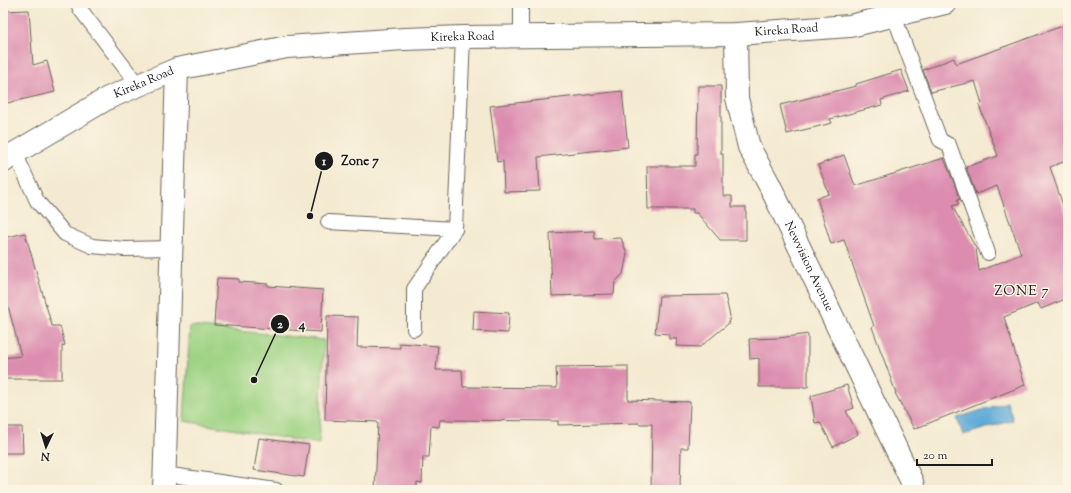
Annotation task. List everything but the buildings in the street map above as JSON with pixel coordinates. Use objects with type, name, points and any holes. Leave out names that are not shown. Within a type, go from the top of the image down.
[{"type":"main road","name":"Kireka Road","points":[[9,157],[108,98],[177,69],[287,47],[404,39],[463,37],[736,34],[850,26],[945,3]]},
{"type":"main road","name":"Newvision Avenue","points":[[736,34],[737,98],[749,147],[770,186],[912,482],[914,490]]},
{"type":"main road","points":[[164,482],[177,69]]},
{"type":"lane","points":[[78,3],[80,9],[138,85]]},
{"type":"lane","points":[[521,3],[521,37]]},
{"type":"lane","points":[[894,16],[940,140],[949,145],[988,253]]},
{"type":"lane","points":[[414,329],[414,289],[455,229],[463,37]]},
{"type":"lane","points":[[9,157],[36,202],[65,234],[92,246],[125,249],[172,248]]},
{"type":"lane","points":[[328,222],[455,229]]},
{"type":"lane","points":[[164,482],[276,490]]},
{"type":"green space","points":[[190,326],[324,340],[319,444],[184,421]]},
{"type":"water","points":[[1007,402],[1013,420],[963,435],[957,418]]},
{"type":"place","name":"Zone 7","points":[[310,216]]},
{"type":"place","name":"4","points":[[254,380]]},
{"type":"district","name":"ZONE 7","points":[[1022,292]]}]
